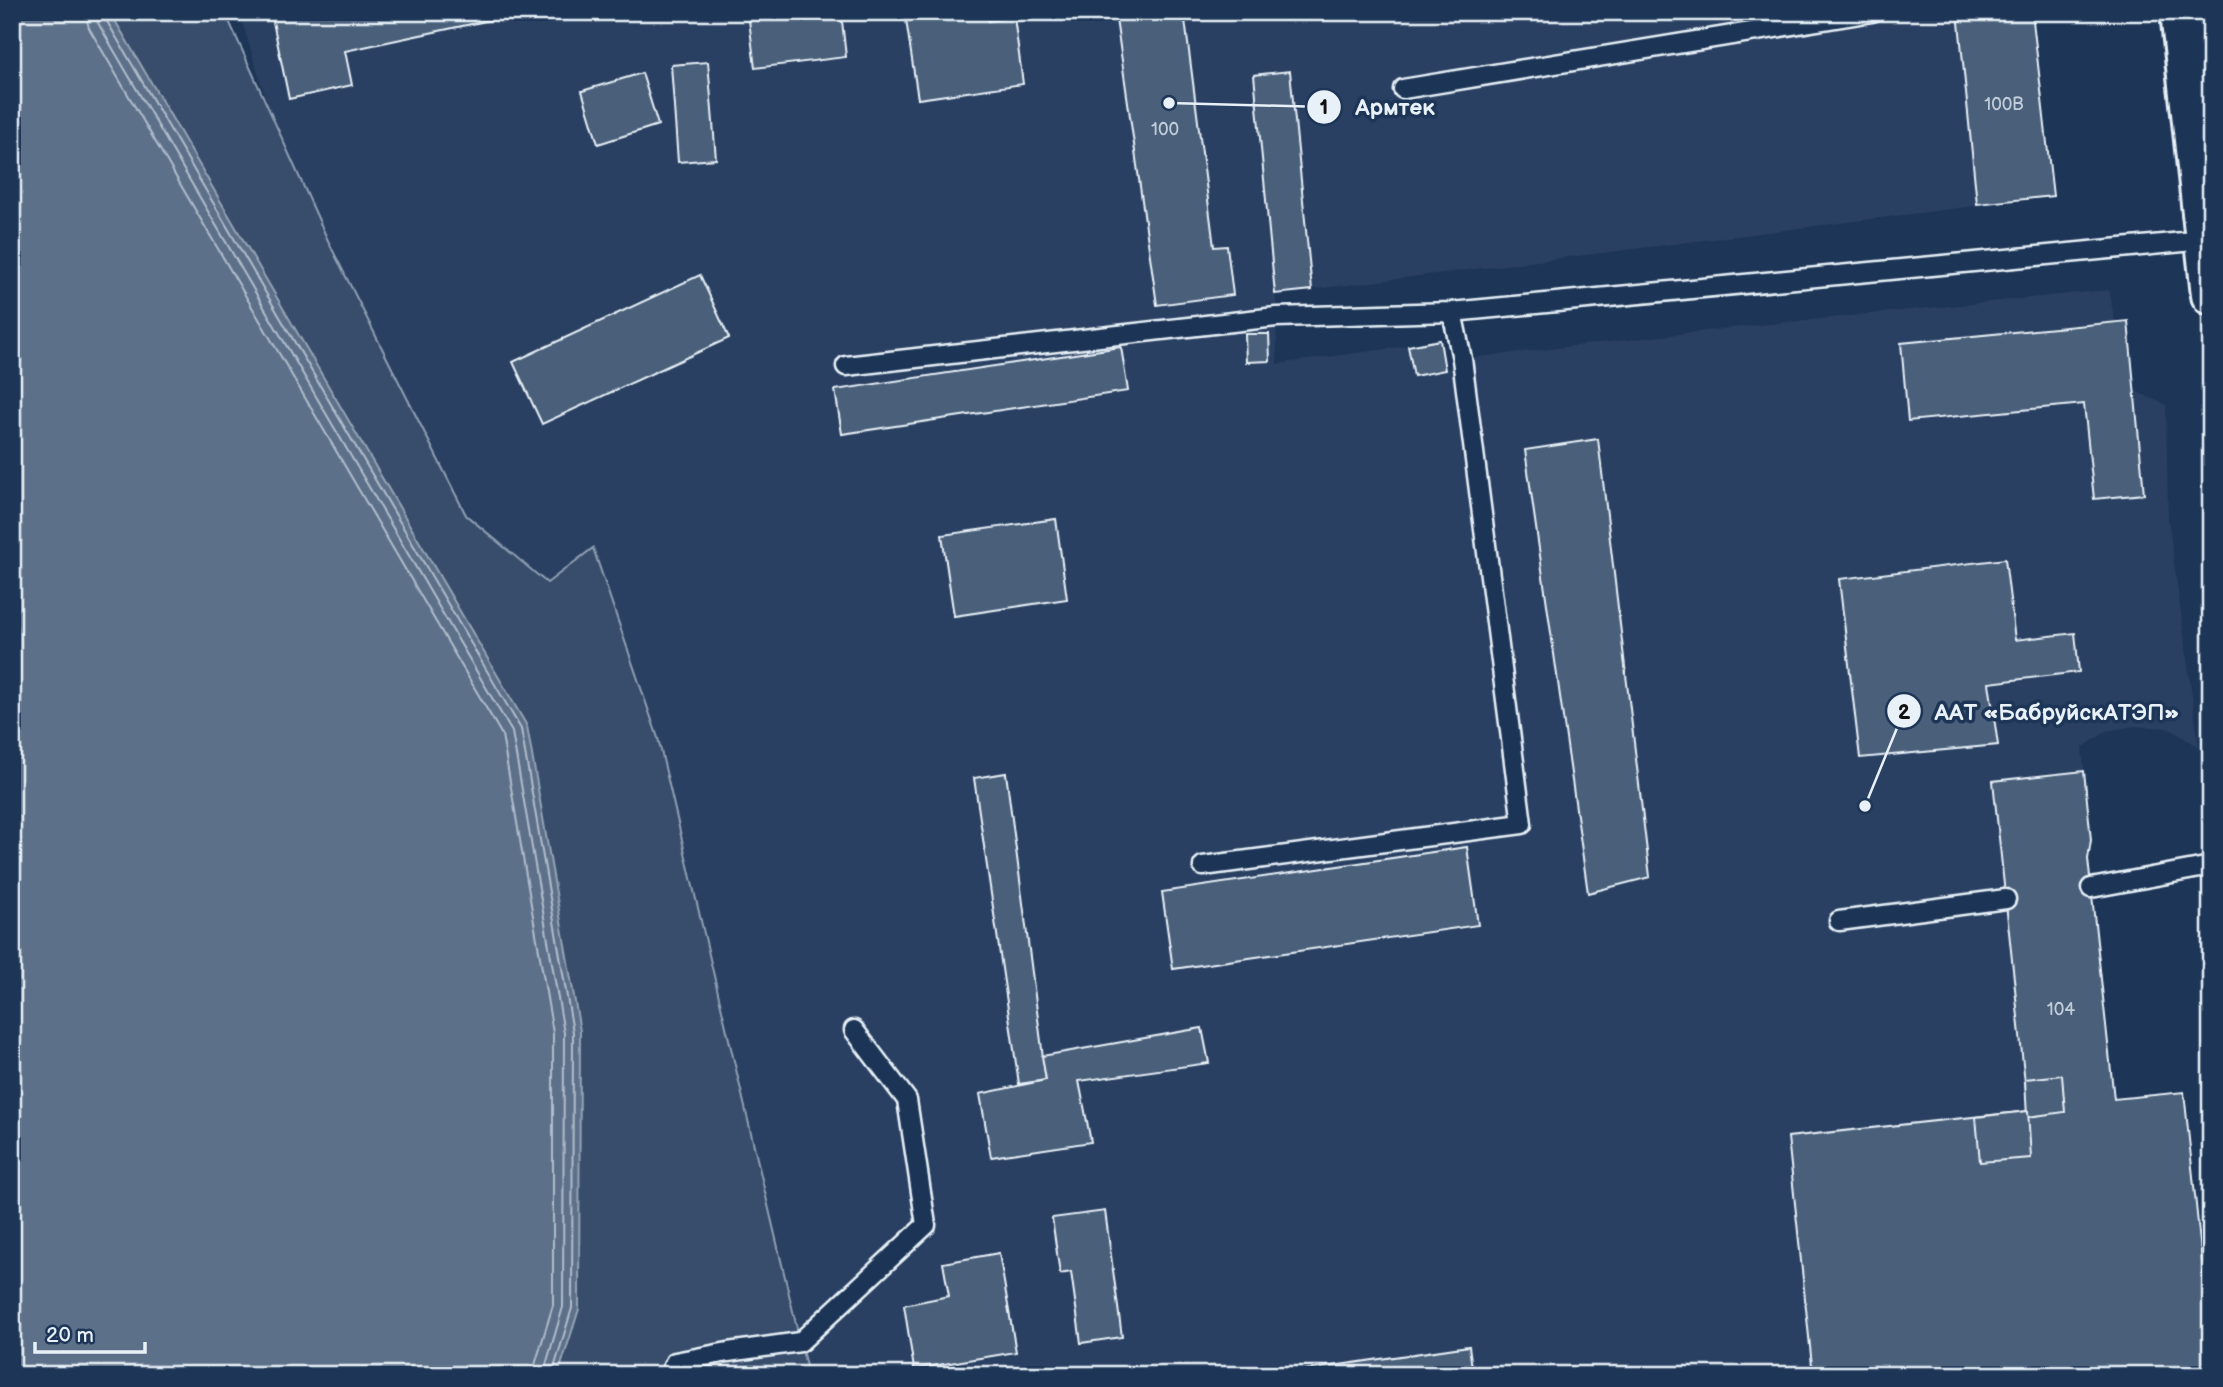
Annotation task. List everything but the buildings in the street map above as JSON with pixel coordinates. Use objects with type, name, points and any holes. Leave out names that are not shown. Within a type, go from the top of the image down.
[{"type":"main road","points":[[2180,12],[2211,295]]},
{"type":"lane","points":[[1403,89],[1872,12]]},
{"type":"lane","points":[[846,366],[1276,317],[1452,312],[2204,240]]},
{"type":"lane","points":[[1203,866],[1522,824],[1462,359],[1452,312]]},
{"type":"lane","points":[[2091,888],[2211,866]]},
{"type":"lane","points":[[1839,921],[2006,899]]},
{"type":"lane","points":[[669,1375],[675,1362],[800,1342],[926,1225],[907,1100],[854,1030]]},
{"type":"shaded area","points":[[12,12],[225,12],[330,245],[466,515],[547,583],[593,548],[658,738],[808,1375],[12,1375]]},
{"type":"shaded area","points":[[239,12],[2032,12],[2053,196],[1276,294],[1277,364],[1408,346],[1415,375],[1445,370],[1462,359],[1740,327],[2109,290],[2115,322],[2128,321],[2135,391],[2166,405],[2168,518],[2199,747],[2169,728],[2134,726],[2107,731],[2082,748],[2091,840],[2088,859],[2114,1099],[2184,1092],[2211,1346],[2211,1375],[808,1375],[658,738],[593,549],[547,583],[466,515],[330,245],[272,118]]},
{"type":"water","points":[[12,12],[110,12],[527,726],[580,1031],[579,1309],[558,1375],[12,1375]]},
{"type":"place","name":"Армтек","points":[[1169,103]]},
{"type":"place","name":"ААТ «БабруйскАТЭП»","points":[[1865,806]]}]
